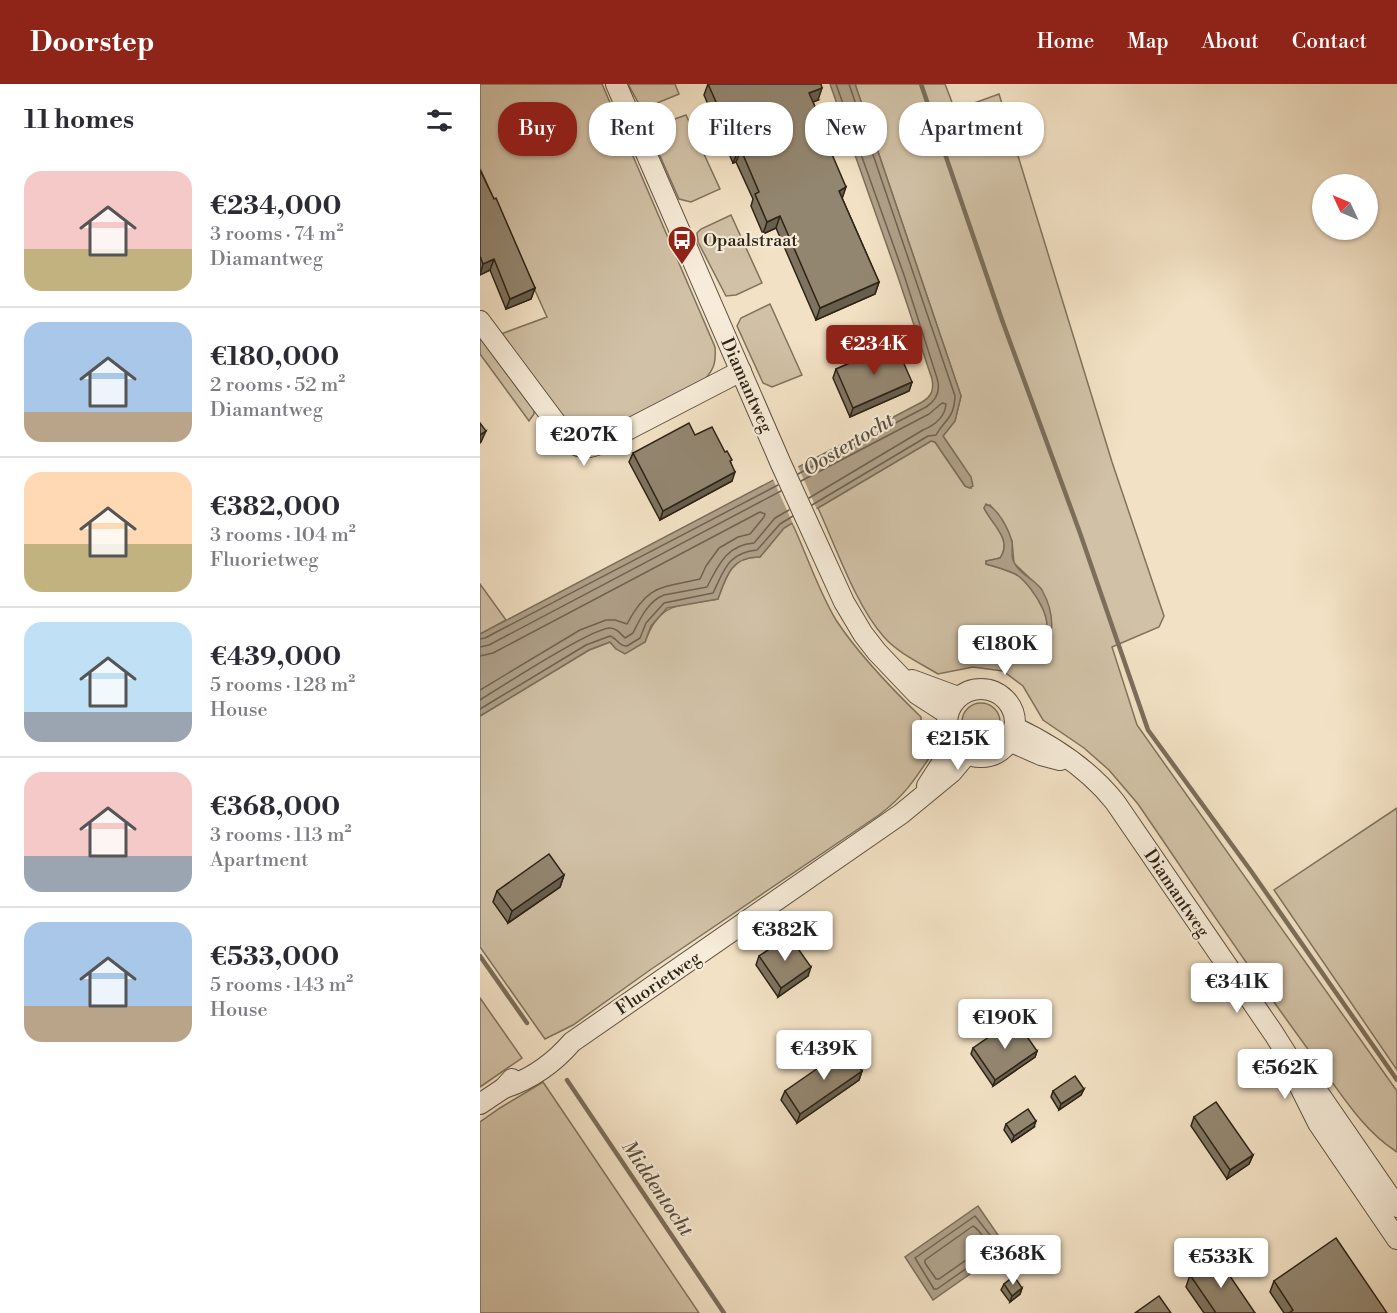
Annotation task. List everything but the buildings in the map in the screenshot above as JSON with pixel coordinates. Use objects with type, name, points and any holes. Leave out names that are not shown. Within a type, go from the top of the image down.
[{"type":"street","name":"Diamantweg","points":[[616,84],[836,588],[853,619],[873,647],[917,694],[953,705]]},
{"type":"street","points":[[480,321],[568,439],[574,445],[583,448],[602,443],[741,371]]},
{"type":"street","points":[[976,689],[997,692],[1011,707],[1014,717],[1012,734],[998,752],[975,756],[961,749],[948,733],[953,705],[966,692],[976,689]]},
{"type":"street","name":"Diamantweg","points":[[1012,734],[1041,755],[1073,764],[1097,782],[1115,802],[1291,1061],[1295,1077],[1318,1123],[1390,1197],[1397,1239]]},
{"type":"street","name":"Fluorietweg","points":[[480,1104],[504,1088],[518,1071],[550,1048],[572,1042],[881,829],[919,799],[961,749]]},
{"type":"shaded area","points":[[480,84],[602,84],[610,102],[589,102],[589,156],[633,156],[715,347],[714,364],[705,379],[600,433],[582,430],[566,420],[501,334],[547,317],[480,168]]},
{"type":"shaded area","points":[[628,84],[675,84],[679,94],[660,102],[638,102]]},
{"type":"shaded area","points":[[855,84],[945,84],[952,102],[899,102],[899,156],[1018,156],[1112,462],[1164,616],[1159,627],[1112,647],[1137,725],[1397,1091],[1397,1152],[1373,1133],[1343,1098],[1248,965],[1138,804],[1109,770],[1084,748],[1043,720],[1023,686],[1003,671],[973,667],[938,674],[890,643],[864,609],[818,508],[931,441],[935,442],[965,486],[971,488],[964,467],[943,436],[955,421],[961,396],[879,156],[887,156],[887,102],[861,102]],"holes":[[[990,505],[1003,522],[1012,541],[1014,563],[1041,589],[1051,633],[1028,650],[996,644],[998,639],[1021,645],[1034,644],[1043,638],[1047,630],[1043,609],[1024,581],[1013,573],[986,564],[986,561],[1000,558],[1004,545],[1000,532],[984,508]]]},
{"type":"shaded area","points":[[999,94],[1001,102],[977,102]]},
{"type":"shaded area","points":[[686,115],[688,156],[705,156],[720,189],[691,202],[679,199],[660,156],[676,156],[676,119]]},
{"type":"shaded area","points":[[731,215],[762,283],[736,295],[726,296],[698,242],[697,233]]},
{"type":"shaded area","points":[[770,304],[802,375],[772,387],[763,383],[737,326],[741,318]]},
{"type":"shaded area","points":[[480,336],[534,410],[529,421],[480,354]]},
{"type":"shaded area","points":[[792,523],[818,585],[836,620],[876,671],[921,717],[931,755],[908,788],[879,815],[573,1025],[545,1039],[480,947],[480,716],[589,650],[610,642],[616,649],[645,642],[657,619],[673,607],[718,599],[727,575],[732,569],[743,560],[760,557],[784,528]]},
{"type":"shaded area","points":[[480,584],[506,620],[480,634]]},
{"type":"shaded area","points":[[981,703],[995,708],[1000,722],[995,736],[981,741],[967,736],[962,722],[967,708]]},
{"type":"shaded area","points":[[1397,808],[1397,1070],[1274,890]]},
{"type":"shaded area","points":[[480,998],[522,1058],[480,1087]]},
{"type":"shaded area","points":[[543,1082],[699,1313],[480,1313],[480,1122]]},
{"type":"water","points":[[830,84],[855,84],[861,102],[836,102]]},
{"type":"water","name":"Oostertocht","points":[[855,156],[879,156],[961,396],[955,421],[943,436],[971,477],[973,486],[969,488],[965,486],[935,442],[931,441],[784,528],[760,557],[743,560],[732,569],[727,575],[718,599],[667,608],[651,626],[645,642],[625,654],[610,642],[589,650],[480,716],[480,634],[922,402],[930,395],[932,379]]},
{"type":"water","points":[[986,504],[995,510],[1006,526],[1012,542],[1012,558],[1015,565],[1039,586],[1049,606],[1051,633],[1048,641],[1033,650],[1019,650],[996,644],[997,639],[1020,645],[1034,644],[1043,638],[1047,630],[1046,620],[1038,599],[1024,581],[1013,573],[986,564],[986,561],[1000,558],[1004,545],[1000,532],[984,508]]},
{"type":"water","points":[[978,1206],[1007,1248],[933,1300],[905,1257]]},
{"type":"pier","points":[[797,464],[818,512],[794,526],[772,477]]},
{"type":"waterway","points":[[921,84],[1002,320],[1080,533],[1148,730],[1251,871],[1397,1080]]},
{"type":"waterway","name":"Middentocht","points":[[480,956],[527,1023]]},
{"type":"waterway","name":"Middentocht","points":[[567,1080],[724,1313]]},
{"type":"place","name":"Opaalstraat","points":[[682,266]]}]
